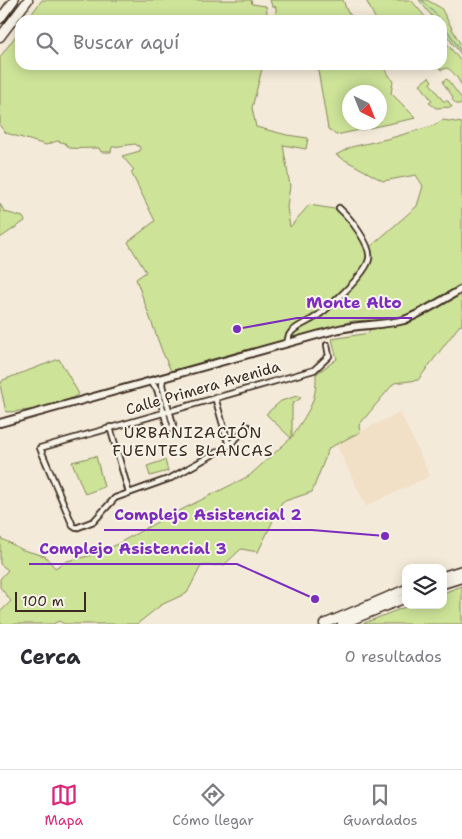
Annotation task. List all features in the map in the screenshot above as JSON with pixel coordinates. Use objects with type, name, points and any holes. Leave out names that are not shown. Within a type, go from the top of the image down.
[{"type":"highway","points":[[0,18],[14,0]]},
{"type":"highway","points":[[17,15],[28,0]]},
{"type":"highway","points":[[0,37],[15,17]]},
{"type":"highway","points":[[447,575],[462,570]]},
{"type":"highway","points":[[447,583],[462,578]]},
{"type":"highway","points":[[324,624],[402,591]]},
{"type":"highway","points":[[342,624],[402,600]]},
{"type":"main road","points":[[0,423],[288,342],[353,326],[382,324],[405,319],[462,289]]},
{"type":"street","points":[[288,342],[288,336],[294,329],[324,311],[357,277],[368,261],[368,250],[365,243],[349,217],[339,208]]},
{"type":"street","name":"Calle Primera Avenida","points":[[129,493],[115,498],[94,521],[73,527],[40,447],[314,370],[329,356],[327,345]]},
{"type":"street","points":[[150,381],[157,389],[168,428],[172,429],[173,424],[162,385],[163,378]]},
{"type":"street","points":[[215,397],[229,446]]},
{"type":"street","points":[[110,427],[129,493],[170,478],[229,446],[248,427]]},
{"type":"shaded area","points":[[400,412],[430,476],[366,506],[336,444]]},
{"type":"green space","points":[[42,0],[251,0],[252,4],[266,6],[267,15],[31,15]]},
{"type":"green space","points":[[270,0],[343,0],[351,15],[276,15],[276,7],[272,6]]},
{"type":"green space","points":[[366,0],[411,0],[424,15],[374,15]]},
{"type":"green space","points":[[419,0],[427,0],[441,8],[445,15],[431,15]]},
{"type":"green space","points":[[447,19],[462,47],[462,56],[447,36]]},
{"type":"green space","points":[[15,37],[15,70],[262,70],[252,108],[256,127],[308,138],[306,149],[283,145],[290,186],[287,207],[290,227],[309,205],[341,210],[369,248],[417,206],[423,186],[416,175],[383,181],[336,155],[351,147],[432,126],[443,120],[462,123],[462,325],[459,326],[418,380],[394,383],[359,425],[360,432],[329,448],[312,492],[282,502],[258,552],[241,549],[224,565],[201,566],[187,593],[161,605],[137,624],[64,624],[59,621],[53,624],[0,624],[0,612],[11,601],[0,587],[0,579],[8,570],[0,564],[0,538],[23,550],[45,556],[55,568],[67,561],[101,553],[159,521],[249,476],[291,438],[266,414],[281,401],[297,396],[301,398],[292,404],[292,437],[313,401],[316,374],[337,359],[332,339],[369,333],[370,320],[353,321],[171,371],[136,279],[146,272],[128,242],[155,221],[131,172],[134,170],[122,156],[140,151],[140,147],[135,144],[112,147],[111,152],[101,152],[99,148],[69,148],[65,143],[57,141],[46,145],[6,133],[0,126],[0,57]]},
{"type":"green space","points":[[447,44],[462,63],[462,86],[447,68]]},
{"type":"green space","points":[[318,70],[386,70],[393,82],[391,93],[416,118],[387,124],[387,85],[342,85],[342,130],[360,130],[336,135],[328,129]]},
{"type":"green space","points":[[429,77],[432,81],[430,83],[443,101],[448,101],[452,107],[436,108],[429,103],[432,101],[420,84]]},
{"type":"green space","points":[[447,79],[462,99],[462,104],[456,104],[452,99],[453,97],[443,83]]},
{"type":"green space","points":[[0,204],[5,212],[23,217],[25,221],[0,238]]},
{"type":"green space","points":[[59,359],[79,394],[44,408],[6,412],[0,385],[3,380]]},
{"type":"green space","points":[[96,456],[104,487],[85,494],[72,462]]},
{"type":"green space","points":[[165,460],[168,471],[150,476],[147,466]]},
{"type":"green space","points":[[462,586],[462,624],[362,624],[402,608],[447,609],[447,592]]},
{"type":"waterway","points":[[422,0],[436,15]]},
{"type":"waterway","points":[[447,30],[462,53]]},
{"type":"place","name":"Monte Alto","points":[[237,329]]},
{"type":"place","name":"Complejo Asistencial 2","points":[[385,536]]},
{"type":"place","name":"Complejo Asistencial 3","points":[[315,599]]},
{"type":"district","name":"URBANIZACIÓN FUENTES BLANCAS","points":[[193,441]]}]
